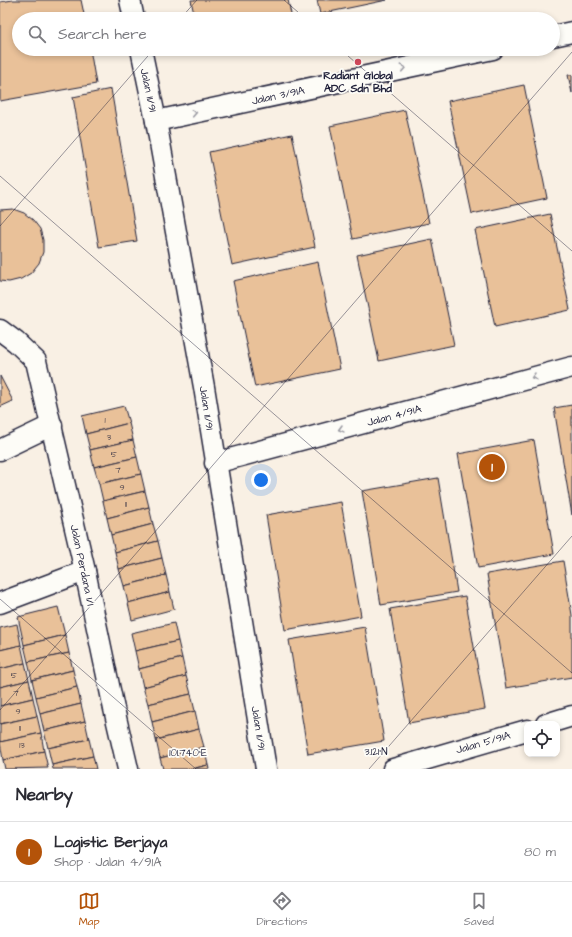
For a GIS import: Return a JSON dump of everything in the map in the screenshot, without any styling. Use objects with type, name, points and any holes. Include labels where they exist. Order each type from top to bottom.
[{"type":"street","points":[[130,0],[133,12]]},
{"type":"street","points":[[560,35],[572,32]]},
{"type":"street","name":"Jalan 11/91","points":[[142,56],[156,120],[204,387],[215,463],[266,769]]},
{"type":"street","name":"Jalan 3/91A","points":[[156,120],[460,56]]},
{"type":"street","name":"Jalan Perdana 1/1","points":[[0,330],[16,342],[36,361],[85,571],[128,769]]},
{"type":"street","name":"Jalan 4/91A","points":[[215,463],[572,367]]},
{"type":"street","points":[[0,450],[52,425]]},
{"type":"street","points":[[0,602],[85,571]]},
{"type":"street","points":[[556,721],[572,716]]},
{"type":"street","name":"Jalan 5/91A","points":[[393,769],[524,731]]},
{"type":"building","points":[[13,0],[81,0],[84,12],[12,12],[12,56],[91,56],[96,84],[0,101],[0,2]]},
{"type":"building","points":[[191,0],[288,0],[291,12],[194,12]]},
{"type":"building","points":[[317,0],[387,0],[330,12],[320,12]]},
{"type":"building","points":[[568,75],[572,75],[572,93]]},
{"type":"building","points":[[524,85],[547,198],[472,214],[448,101]]},
{"type":"building","points":[[111,89],[137,241],[99,247],[73,97]]},
{"type":"building","points":[[405,110],[429,223],[353,239],[330,126]]},
{"type":"building","points":[[292,134],[315,247],[232,265],[209,152]]},
{"type":"building","points":[[13,209],[24,213],[33,220],[40,229],[43,240],[43,252],[39,263],[31,273],[21,279],[9,282],[0,281],[0,210]]},
{"type":"building","points":[[550,214],[570,310],[495,327],[475,230]]},
{"type":"building","points":[[432,239],[454,345],[379,361],[357,255]]},
{"type":"building","points":[[318,262],[340,369],[255,387],[233,281]]},
{"type":"building","points":[[0,376],[13,401],[0,407]]},
{"type":"building","points":[[572,405],[572,515],[554,408]]},
{"type":"building","points":[[124,406],[129,423],[86,434],[82,416]]},
{"type":"building","points":[[129,423],[133,440],[90,450],[86,434]]},
{"type":"building","points":[[133,440],[137,457],[94,467],[90,450]]},
{"type":"building","points":[[534,440],[554,554],[478,568],[458,454]]},
{"type":"building","points":[[137,457],[141,474],[99,484],[94,467]]},
{"type":"building","points":[[141,474],[145,491],[103,501],[99,484]]},
{"type":"building","points":[[438,478],[457,592],[381,605],[362,491]]},
{"type":"building","points":[[145,491],[149,507],[107,518],[103,501]]},
{"type":"building","points":[[341,502],[361,616],[285,630],[266,515]]},
{"type":"building","points":[[149,507],[153,524],[111,535],[107,518]]},
{"type":"building","points":[[153,524],[158,541],[115,552],[111,535]]},
{"type":"building","points":[[158,541],[162,558],[119,569],[115,552]]},
{"type":"building","points":[[162,558],[166,575],[124,586],[119,569]]},
{"type":"building","points":[[563,561],[572,615],[572,677],[506,688],[487,574]]},
{"type":"building","points":[[166,575],[170,592],[128,603],[124,586]]},
{"type":"building","points":[[170,592],[174,609],[132,620],[128,603]]},
{"type":"building","points":[[465,596],[485,709],[409,723],[390,609]]},
{"type":"building","points":[[58,607],[65,635],[24,645],[18,617]]},
{"type":"building","points":[[174,623],[178,641],[135,651],[131,633]]},
{"type":"building","points":[[17,624],[21,645],[0,650],[0,628]]},
{"type":"building","points":[[365,627],[384,741],[308,754],[289,640]]},
{"type":"building","points":[[65,635],[69,653],[28,662],[24,645]]},
{"type":"building","points":[[178,641],[182,658],[139,669],[135,651]]},
{"type":"building","points":[[21,645],[25,663],[0,669],[0,650]]},
{"type":"building","points":[[69,653],[73,670],[32,680],[28,662]]},
{"type":"building","points":[[182,658],[186,676],[143,687],[139,669]]},
{"type":"building","points":[[25,663],[29,680],[0,687],[0,669]]},
{"type":"building","points":[[73,670],[77,687],[36,697],[32,680]]},
{"type":"building","points":[[186,676],[191,694],[148,704],[143,687]]},
{"type":"building","points":[[29,680],[33,698],[0,706],[0,687]]},
{"type":"building","points":[[77,687],[81,704],[40,714],[36,697]]},
{"type":"building","points":[[191,694],[195,711],[152,722],[148,704]]},
{"type":"building","points":[[33,698],[37,716],[0,724],[0,706]]},
{"type":"building","points":[[81,704],[85,721],[44,731],[40,714]]},
{"type":"building","points":[[195,711],[199,729],[156,740],[152,722]]},
{"type":"building","points":[[37,716],[41,733],[0,742],[0,724]]},
{"type":"building","points":[[85,721],[89,739],[48,748],[44,731]]},
{"type":"building","points":[[199,729],[204,747],[160,758],[156,740]]},
{"type":"building","points":[[41,733],[44,751],[3,760],[0,742]]},
{"type":"building","points":[[89,739],[93,756],[52,765],[48,748]]},
{"type":"building","points":[[204,747],[208,765],[191,769],[163,769],[160,758]]},
{"type":"building","points":[[44,751],[48,768],[5,769],[3,760]]},
{"type":"building","points":[[93,756],[96,769],[53,769],[52,765]]},
{"type":"building","points":[[208,765],[209,769],[191,769]]},
{"type":"place","name":"Radiant Global ADC Sdn Bhd","points":[[358,62]]},
{"type":"place","name":"Logistic Berjaya","points":[[492,467]]}]
